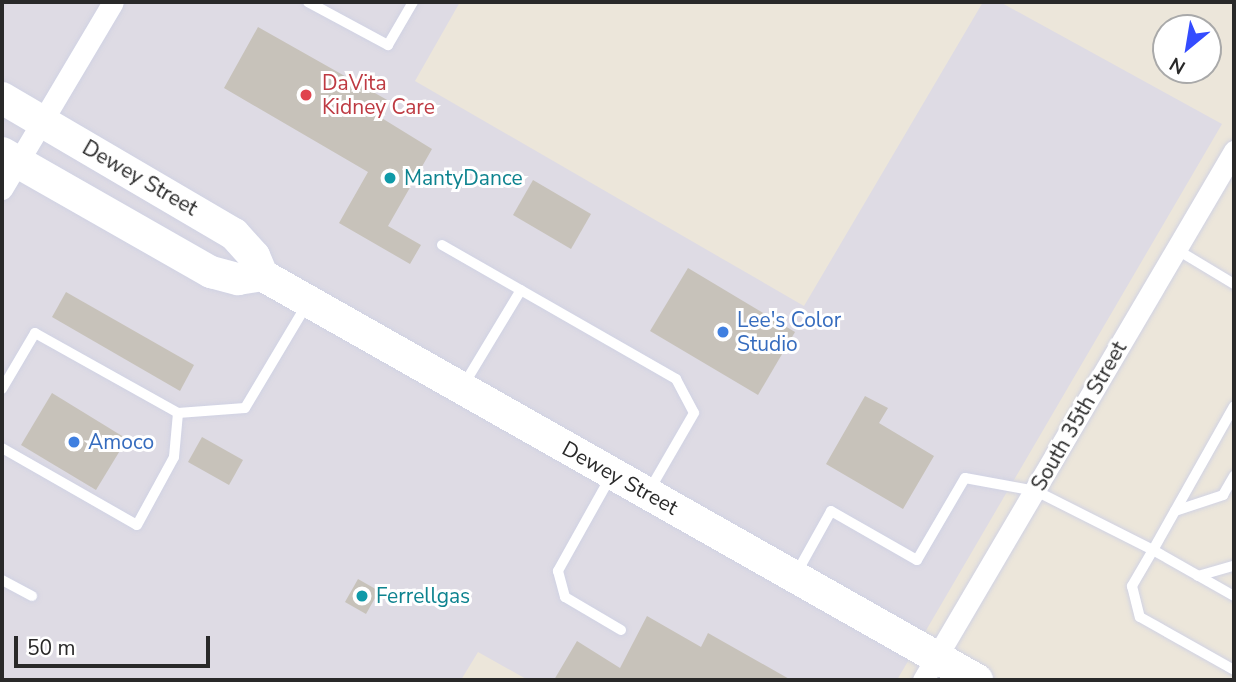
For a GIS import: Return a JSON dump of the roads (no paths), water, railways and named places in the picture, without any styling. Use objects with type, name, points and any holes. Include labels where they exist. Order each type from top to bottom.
[{"type":"street","points":[[2,189],[10,158],[42,121],[113,2]]},
{"type":"street","name":"Dewey Street","points":[[2,98],[234,234],[254,256],[262,275],[795,577],[930,669],[977,680]]},
{"type":"street","name":"South 35th Street","points":[[930,669],[1234,150]]},
{"type":"street","points":[[10,158],[211,272],[238,279],[262,275]]},
{"type":"lane","points":[[308,2],[388,45],[413,2]]},
{"type":"lane","points":[[442,245],[676,379],[694,413],[647,493]]},
{"type":"lane","points":[[1176,249],[1234,284]]},
{"type":"lane","points":[[461,388],[521,290]]},
{"type":"lane","points":[[2,389],[35,333],[178,413],[245,408],[309,302]]},
{"type":"lane","points":[[1234,406],[1132,586],[1140,617],[1234,670]]},
{"type":"lane","points":[[2,448],[138,525],[174,457],[178,413]]},
{"type":"lane","points":[[612,474],[558,571],[565,597],[621,630]]},
{"type":"lane","points":[[1175,511],[1223,495],[1234,476]]},
{"type":"lane","points":[[795,577],[831,511],[917,560],[965,478],[1036,491],[1153,550],[1234,596]]},
{"type":"lane","points":[[1198,576],[1234,566]]},
{"type":"lane","points":[[2,580],[32,596]]},
{"type":"place","name":"DaVita Kidney Care","points":[[306,95]]},
{"type":"place","name":"MantyDance","points":[[390,178]]},
{"type":"place","name":"Lee's Color Studio","points":[[723,332]]},
{"type":"place","name":"Amoco","points":[[74,442]]},
{"type":"place","name":"Ferrellgas","points":[[362,596]]}]
